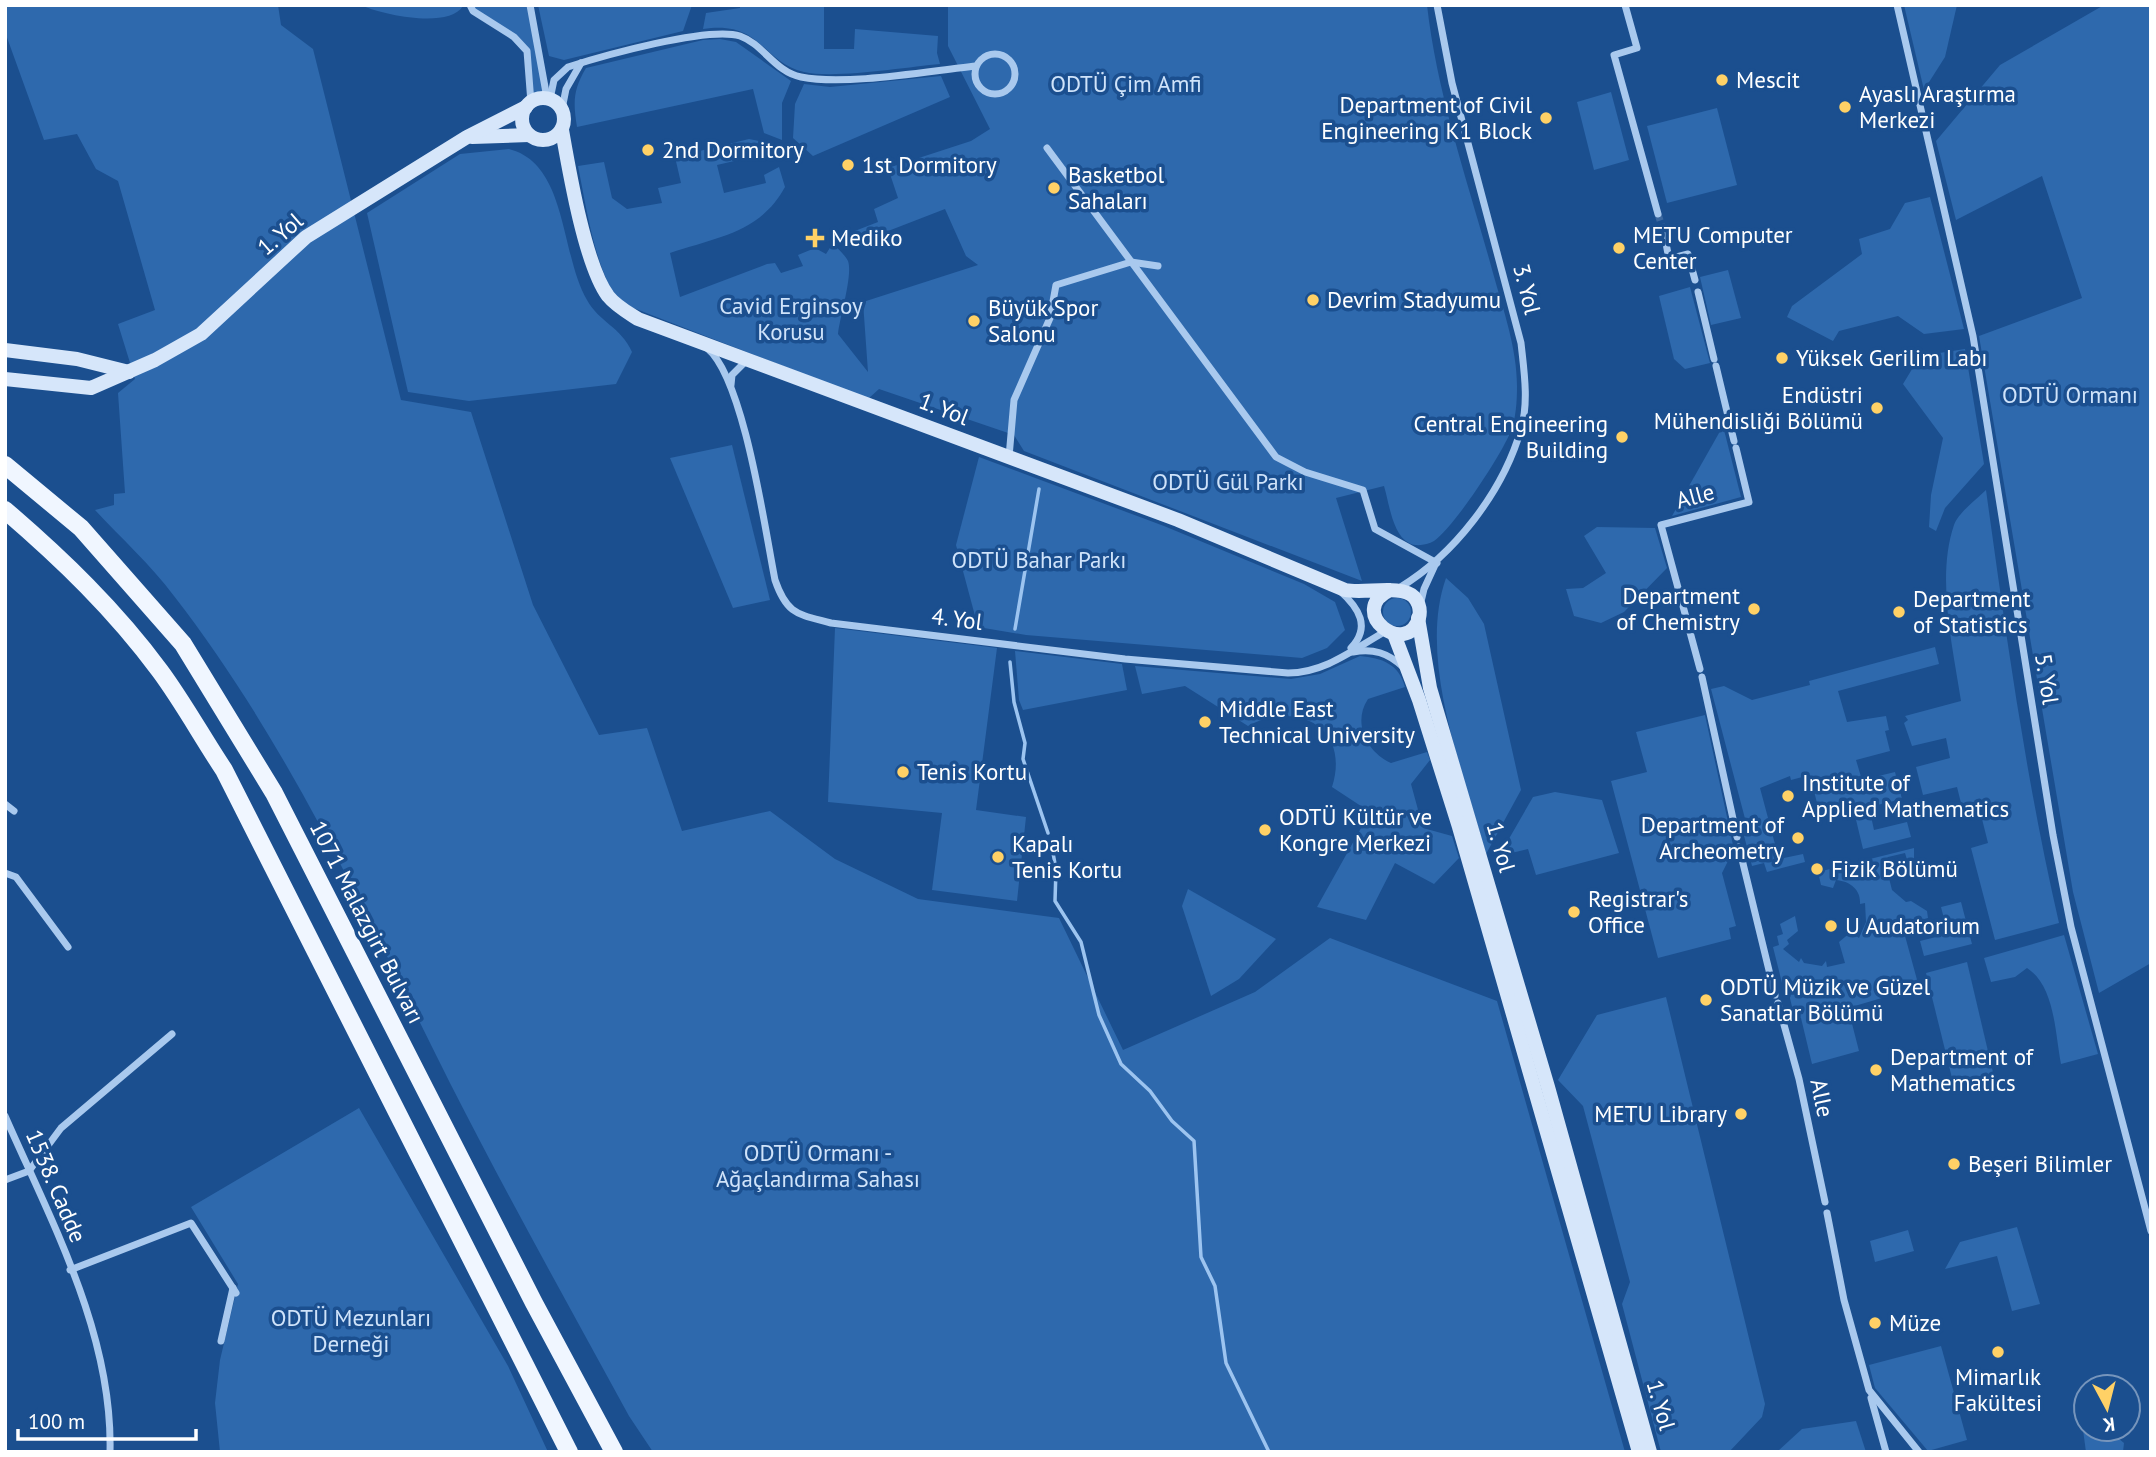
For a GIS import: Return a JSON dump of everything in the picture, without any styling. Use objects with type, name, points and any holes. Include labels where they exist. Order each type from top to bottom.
[{"type":"main road","name":"1071 Malazgirt Bulvarı","points":[[5,466],[81,528],[183,644],[274,793],[534,1303],[614,1452]]},
{"type":"main road","points":[[5,510],[64,560],[108,608],[161,672],[223,770],[569,1452]]},
{"type":"street","points":[[470,5],[473,11],[514,37],[527,51],[528,105],[523,125],[529,135]]},
{"type":"street","points":[[530,5],[549,99],[562,109]]},
{"type":"street","name":"3. Yol","points":[[1419,615],[1424,589],[1436,563],[1467,527],[1511,456],[1522,427],[1526,383],[1521,344],[1452,83],[1437,5]]},
{"type":"street","points":[[1625,5],[1637,48],[1614,55],[1658,214]]},
{"type":"street","name":"5. Yol","points":[[1897,5],[1975,347],[2049,813],[2071,927],[2151,1231]]},
{"type":"street","points":[[549,99],[554,80],[568,67],[722,33],[741,37],[780,68],[799,77],[832,79],[976,66],[986,57],[999,55],[1014,69],[1013,82],[999,94],[987,93],[975,79],[976,66]]},
{"type":"street","points":[[544,140],[562,130],[566,89],[581,63]]},
{"type":"street","points":[[528,105],[549,99]]},
{"type":"street","name":"1. Yol","points":[[5,379],[91,388],[129,372],[201,334],[306,237],[467,137],[528,105]]},
{"type":"street","name":"1. Yol","points":[[562,130],[589,249],[608,296],[638,319],[693,337],[1178,520],[1332,584],[1355,592],[1394,590]]},
{"type":"street","points":[[467,137],[529,135],[544,140],[570,174]]},
{"type":"street","points":[[1047,148],[1276,457],[1306,472],[1363,490],[1375,528],[1436,563]]},
{"type":"street","points":[[1664,233],[1670,259],[1688,254],[1695,280]]},
{"type":"street","points":[[1009,457],[1014,400],[1050,318],[1056,285],[1131,262],[1158,266]]},
{"type":"street","name":"Alle","points":[[1698,292],[1749,502],[1661,524],[1702,673],[1737,837]]},
{"type":"street","name":"4. Yol","points":[[693,337],[713,353],[725,369],[757,488],[775,580],[782,599],[793,612],[831,622],[872,628],[1125,659],[1276,672],[1312,671],[1331,664],[1345,653],[1360,636],[1363,623],[1353,603],[1332,584]]},
{"type":"street","points":[[5,350],[78,359],[129,372]]},
{"type":"street","points":[[731,389],[732,375],[749,359]]},
{"type":"street","name":"3. Yol","points":[[1394,590],[1436,563]]},
{"type":"street","points":[[1394,590],[1412,594],[1419,615],[1406,632],[1390,633],[1374,613],[1378,599],[1394,590]]},
{"type":"street","name":"1. Yol","points":[[1419,615],[1430,688],[1483,887],[1650,1452]]},
{"type":"street","name":"1. Yol","points":[[1390,633],[1411,678],[1483,887]]},
{"type":"street","name":"4. Yol","points":[[1345,653],[1390,633]]},
{"type":"street","name":"4. Yol","points":[[1345,653],[1367,650],[1386,654],[1411,678]]},
{"type":"street","points":[[5,804],[14,811]]},
{"type":"street","name":"Alle","points":[[1739,847],[1776,999],[1799,1079],[1825,1202]]},
{"type":"street","points":[[5,873],[16,877],[68,947]]},
{"type":"street","points":[[5,1180],[29,1171],[61,1128],[172,1034]]},
{"type":"street","name":"1. Yol","points":[[1542,1088],[1639,1452]]},
{"type":"street","name":"1538. Cadde","points":[[5,1116],[91,1323],[111,1417],[110,1452]]},
{"type":"street","points":[[1827,1213],[1844,1300],[1886,1452]]},
{"type":"street","points":[[70,1270],[191,1223],[235,1290],[221,1341]]},
{"type":"street","points":[[1869,1393],[1919,1452]]},
{"type":"green space","name":"ODTÜ Ormanı - Ağaçlandırma Sahası","points":[[5,5],[278,5],[281,25],[313,49],[401,400],[471,412],[533,605],[599,735],[647,728],[682,831],[770,811],[835,859],[918,899],[1059,918],[1123,1050],[1255,992],[1330,938],[1497,1001],[1625,1452],[653,1452],[629,1416],[494,1168],[324,833],[254,711],[174,596],[95,510],[114,505],[114,494],[125,493],[118,393],[135,379],[118,324],[155,310],[118,181],[96,169],[77,134],[44,140],[5,32]]},
{"type":"green space","points":[[470,5],[530,5],[547,98],[531,103],[527,51]]},
{"type":"green space","points":[[538,5],[692,5],[683,31],[564,60],[549,56]]},
{"type":"green space","points":[[740,5],[824,5],[824,49],[854,49],[855,29],[938,36],[937,53],[940,64],[852,73],[804,72],[778,60],[750,36],[723,28],[703,29],[706,13],[740,8]]},
{"type":"green space","points":[[948,5],[1427,5],[1446,106],[1509,329],[1517,386],[1514,422],[1505,444],[1476,491],[1443,533],[1434,541],[1422,545],[1403,539],[1395,525],[1384,486],[1336,498],[1362,581],[1024,451],[1014,435],[879,389],[868,399],[618,302],[597,254],[578,166],[604,162],[612,198],[627,209],[662,203],[658,188],[681,183],[675,157],[749,139],[769,143],[760,155],[717,165],[724,193],[766,183],[764,175],[779,167],[785,187],[775,202],[750,224],[670,253],[680,297],[767,264],[775,263],[781,273],[803,266],[798,255],[815,248],[826,254],[833,243],[847,259],[849,267],[838,334],[868,372],[863,302],[978,265],[966,256],[945,209],[852,245],[847,234],[878,222],[874,209],[898,198],[888,168],[971,141],[990,129],[948,46]]},
{"type":"green space","points":[[1904,5],[1957,5],[1945,57],[1924,90]]},
{"type":"green space","name":"ODTÜ Ormanı","points":[[2104,5],[2151,5],[2151,963],[2099,993],[2073,892],[1979,336],[2082,298],[2042,176],[1956,220],[1936,141],[2000,65]]},
{"type":"green space","points":[[363,6],[463,6],[456,13],[444,17],[416,18]]},
{"type":"green space","points":[[703,40],[736,42],[791,81],[782,103],[782,140],[764,133],[753,89],[577,127],[575,96],[586,68]]},
{"type":"green space","points":[[941,76],[950,97],[813,156],[793,138],[795,104],[804,84],[830,87]]},
{"type":"green space","points":[[1611,92],[1629,160],[1594,170],[1577,102]]},
{"type":"green space","points":[[1717,108],[1737,185],[1667,203],[1647,126]]},
{"type":"green space","points":[[509,149],[528,158],[542,172],[560,213],[578,281],[587,300],[622,336],[632,352],[616,384],[469,401],[408,392],[367,213],[460,154]]},
{"type":"green space","points":[[1930,197],[1964,329],[1924,334],[1898,316],[1839,331],[1833,341],[1787,317],[1792,306],[1862,254],[1859,239],[1890,229],[1905,203]]},
{"type":"green space","points":[[1728,270],[1741,318],[1711,325],[1700,277]]},
{"type":"green space","points":[[1690,287],[1710,363],[1685,369],[1674,359],[1659,296]]},
{"type":"green space","points":[[1965,349],[1984,464],[1945,508],[1936,531],[1929,527],[1931,495],[1943,438],[1903,384],[1920,356]]},
{"type":"green space","points":[[1723,426],[1741,497],[1672,516]]},
{"type":"green space","points":[[732,445],[770,600],[733,608],[670,458]]},
{"type":"green space","name":"ODTÜ Bahar Parkı","points":[[979,457],[1164,526],[1304,584],[1335,602],[1345,630],[1327,648],[1302,658],[1026,635],[978,627],[956,545]]},
{"type":"green space","points":[[1986,490],[2027,761],[2059,923],[1995,940],[1971,848],[1988,843],[1979,807],[1963,811],[1957,787],[1923,795],[1916,767],[1950,758],[1946,738],[1912,746],[1904,723],[1908,720],[1905,716],[1961,701],[1948,613],[1946,567],[1956,520]]},
{"type":"green space","points":[[1597,527],[1655,528],[1667,568],[1624,612],[1601,623],[1574,616],[1566,589],[1583,588],[1606,573],[1584,536]]},
{"type":"green space","points":[[1446,578],[1468,598],[1484,624],[1521,790],[1486,854],[1456,753],[1440,680],[1438,610]]},
{"type":"green space","points":[[1397,598],[1407,602],[1411,612],[1407,622],[1397,626],[1387,622],[1383,612],[1387,602]]},
{"type":"green space","points":[[835,628],[997,648],[976,810],[1026,817],[1017,901],[932,890],[942,813],[828,802]]},
{"type":"green space","points":[[1935,647],[1939,664],[1838,691],[1847,722],[1886,716],[1889,730],[1885,731],[1890,751],[1856,760],[1862,780],[1895,772],[1902,799],[1869,807],[1874,830],[1907,822],[1911,837],[1863,849],[1852,803],[1819,811],[1810,775],[1791,780],[1790,776],[1760,788],[1779,859],[1803,854],[1805,862],[1767,872],[1764,863],[1752,866],[1743,832],[1748,830],[1711,689],[1724,686],[1752,700],[1810,685],[1809,681]]},
{"type":"green space","points":[[1015,651],[1122,664],[1127,690],[1023,710],[1019,700]]},
{"type":"green space","points":[[1360,656],[1375,658],[1394,668],[1405,687],[1368,699],[1361,718],[1364,736],[1375,752],[1391,763],[1427,752],[1430,760],[1411,784],[1423,828],[1452,836],[1459,858],[1434,884],[1395,863],[1366,920],[1317,907],[1370,812],[1332,787],[1336,766],[1334,748],[1326,734],[1315,724],[1301,718],[1284,716],[1248,726],[1185,686],[1142,694],[1135,666],[1291,679],[1320,674]]},
{"type":"green space","points":[[1705,715],[1736,859],[1728,861],[1722,873],[1736,926],[1729,928],[1731,939],[1658,958],[1611,781],[1647,772],[1636,732]]},
{"type":"green space","points":[[1555,792],[1602,800],[1619,853],[1536,875],[1528,849],[1499,856],[1533,797]]},
{"type":"green space","points":[[1914,848],[1914,862],[1908,863],[1905,853],[1888,857],[1885,861],[1888,872],[1892,874],[1889,878],[1892,890],[1906,902],[1911,901],[1927,911],[1928,918],[1902,925],[1919,987],[1848,1008],[1859,1051],[1812,1064],[1801,1018],[1795,1019],[1788,990],[1784,991],[1773,947],[1779,945],[1777,936],[1783,934],[1780,924],[1795,916],[1798,931],[1787,940],[1789,944],[1783,949],[1799,962],[1801,958],[1804,963],[1822,966],[1826,961],[1827,967],[1845,963],[1839,942],[1851,932],[1859,938],[1866,922],[1865,903],[1860,904],[1856,890],[1845,882],[1836,880],[1833,888],[1821,885],[1818,872]]},
{"type":"green space","points":[[1188,889],[1276,939],[1239,979],[1211,996],[1182,906]]},
{"type":"green space","points":[[1961,902],[1972,944],[1924,956],[1920,941],[1948,934],[1941,907]]},
{"type":"green space","points":[[2064,935],[2098,1054],[2061,1064],[2052,1011],[2043,986],[2036,976],[2027,968],[2015,977],[1991,982],[1984,958]]},
{"type":"green space","points":[[1967,962],[1995,1081],[1969,1087],[1952,1078],[1926,973]]},
{"type":"green space","points":[[1666,997],[1765,1404],[1762,1417],[1729,1452],[1661,1452],[1622,1304],[1630,1282],[1583,1106],[1558,1080],[1597,1015]]},
{"type":"green space","name":"ODTÜ Mezunları Derneği","points":[[359,1108],[508,1366],[548,1452],[220,1452],[215,1403],[220,1360],[238,1284],[191,1207]]},
{"type":"green space","points":[[2017,1227],[2040,1304],[2012,1311],[1997,1256],[1945,1269],[1960,1242]]},
{"type":"green space","points":[[1908,1230],[1914,1251],[1875,1262],[1870,1241]]},
{"type":"green space","points":[[1941,1346],[1967,1440],[1928,1451],[1875,1388],[1869,1365]]},
{"type":"green space","points":[[1856,1421],[1866,1452],[1777,1452],[1802,1429]]},
{"type":"green space","points":[[2085,1443],[2124,1443],[2123,1452],[2086,1452]]},
{"type":"waterway","points":[[1015,629],[1039,489]]},
{"type":"waterway","points":[[1010,662],[1014,702],[1025,743],[1023,759],[1048,833]]},
{"type":"waterway","points":[[1053,853],[1056,869],[1055,901],[1081,942],[1099,1015],[1121,1064],[1150,1091],[1172,1121],[1194,1141],[1201,1257],[1215,1286],[1226,1363],[1269,1452]]},
{"type":"tunnel","points":[[1658,214],[1664,233]]},
{"type":"place","name":"Mescit","points":[[1722,80]]},
{"type":"place","name":"Ayaslı Araştırma Merkezi","points":[[1845,107]]},
{"type":"place","name":"Department of Civil Engineering K1 Block","points":[[1546,118]]},
{"type":"place","name":"2nd Dormitory","points":[[648,150]]},
{"type":"place","name":"1st Dormitory","points":[[848,165]]},
{"type":"place","name":"Basketbol Sahaları","points":[[1054,188]]},
{"type":"place","name":"Mediko","points":[[815,238]]},
{"type":"place","name":"METU Computer Center","points":[[1619,248]]},
{"type":"place","name":"Devrim Stadyumu","points":[[1313,300]]},
{"type":"place","name":"Büyük Spor Salonu","points":[[974,321]]},
{"type":"place","name":"Yüksek Gerilim Labı","points":[[1782,358]]},
{"type":"place","name":"Endüstri Mühendisliği Bölümü","points":[[1877,408]]},
{"type":"place","name":"Central Engineering Building","points":[[1622,437]]},
{"type":"place","name":"Department of Chemistry","points":[[1754,609]]},
{"type":"place","name":"Department of Statistics","points":[[1899,612]]},
{"type":"place","name":"Middle East Technical University","points":[[1205,722]]},
{"type":"place","name":"Tenis Kortu","points":[[903,772]]},
{"type":"place","name":"Institute of Applied Mathematics","points":[[1788,796]]},
{"type":"place","name":"ODTÜ Kültür ve Kongre Merkezi","points":[[1265,830]]},
{"type":"place","name":"Department of Archeometry","points":[[1798,838]]},
{"type":"place","name":"Kapalı Tenis Kortu","points":[[998,857]]},
{"type":"place","name":"Fizik Bölümü","points":[[1817,869]]},
{"type":"place","name":"Registrar's Office","points":[[1574,912]]},
{"type":"place","name":"U Audatorium","points":[[1831,926]]},
{"type":"place","name":"ODTÜ Müzik ve Güzel Sanatlar Bölümü","points":[[1706,1000]]},
{"type":"place","name":"Department of Mathematics","points":[[1876,1070]]},
{"type":"place","name":"METU Library","points":[[1741,1114]]},
{"type":"place","name":"Beşeri Bilimler","points":[[1954,1164]]},
{"type":"place","name":"Müze","points":[[1875,1323]]},
{"type":"place","name":"Mimarlık Fakültesi","points":[[1998,1352]]},
{"type":"park label","name":"ODTÜ Çim Amfi","points":[[1126,84]]},
{"type":"park label","name":"Cavid Erginsoy Korusu","points":[[791,319]]},
{"type":"park label","name":"ODTÜ Gül Parkı","points":[[1228,482]]}]
